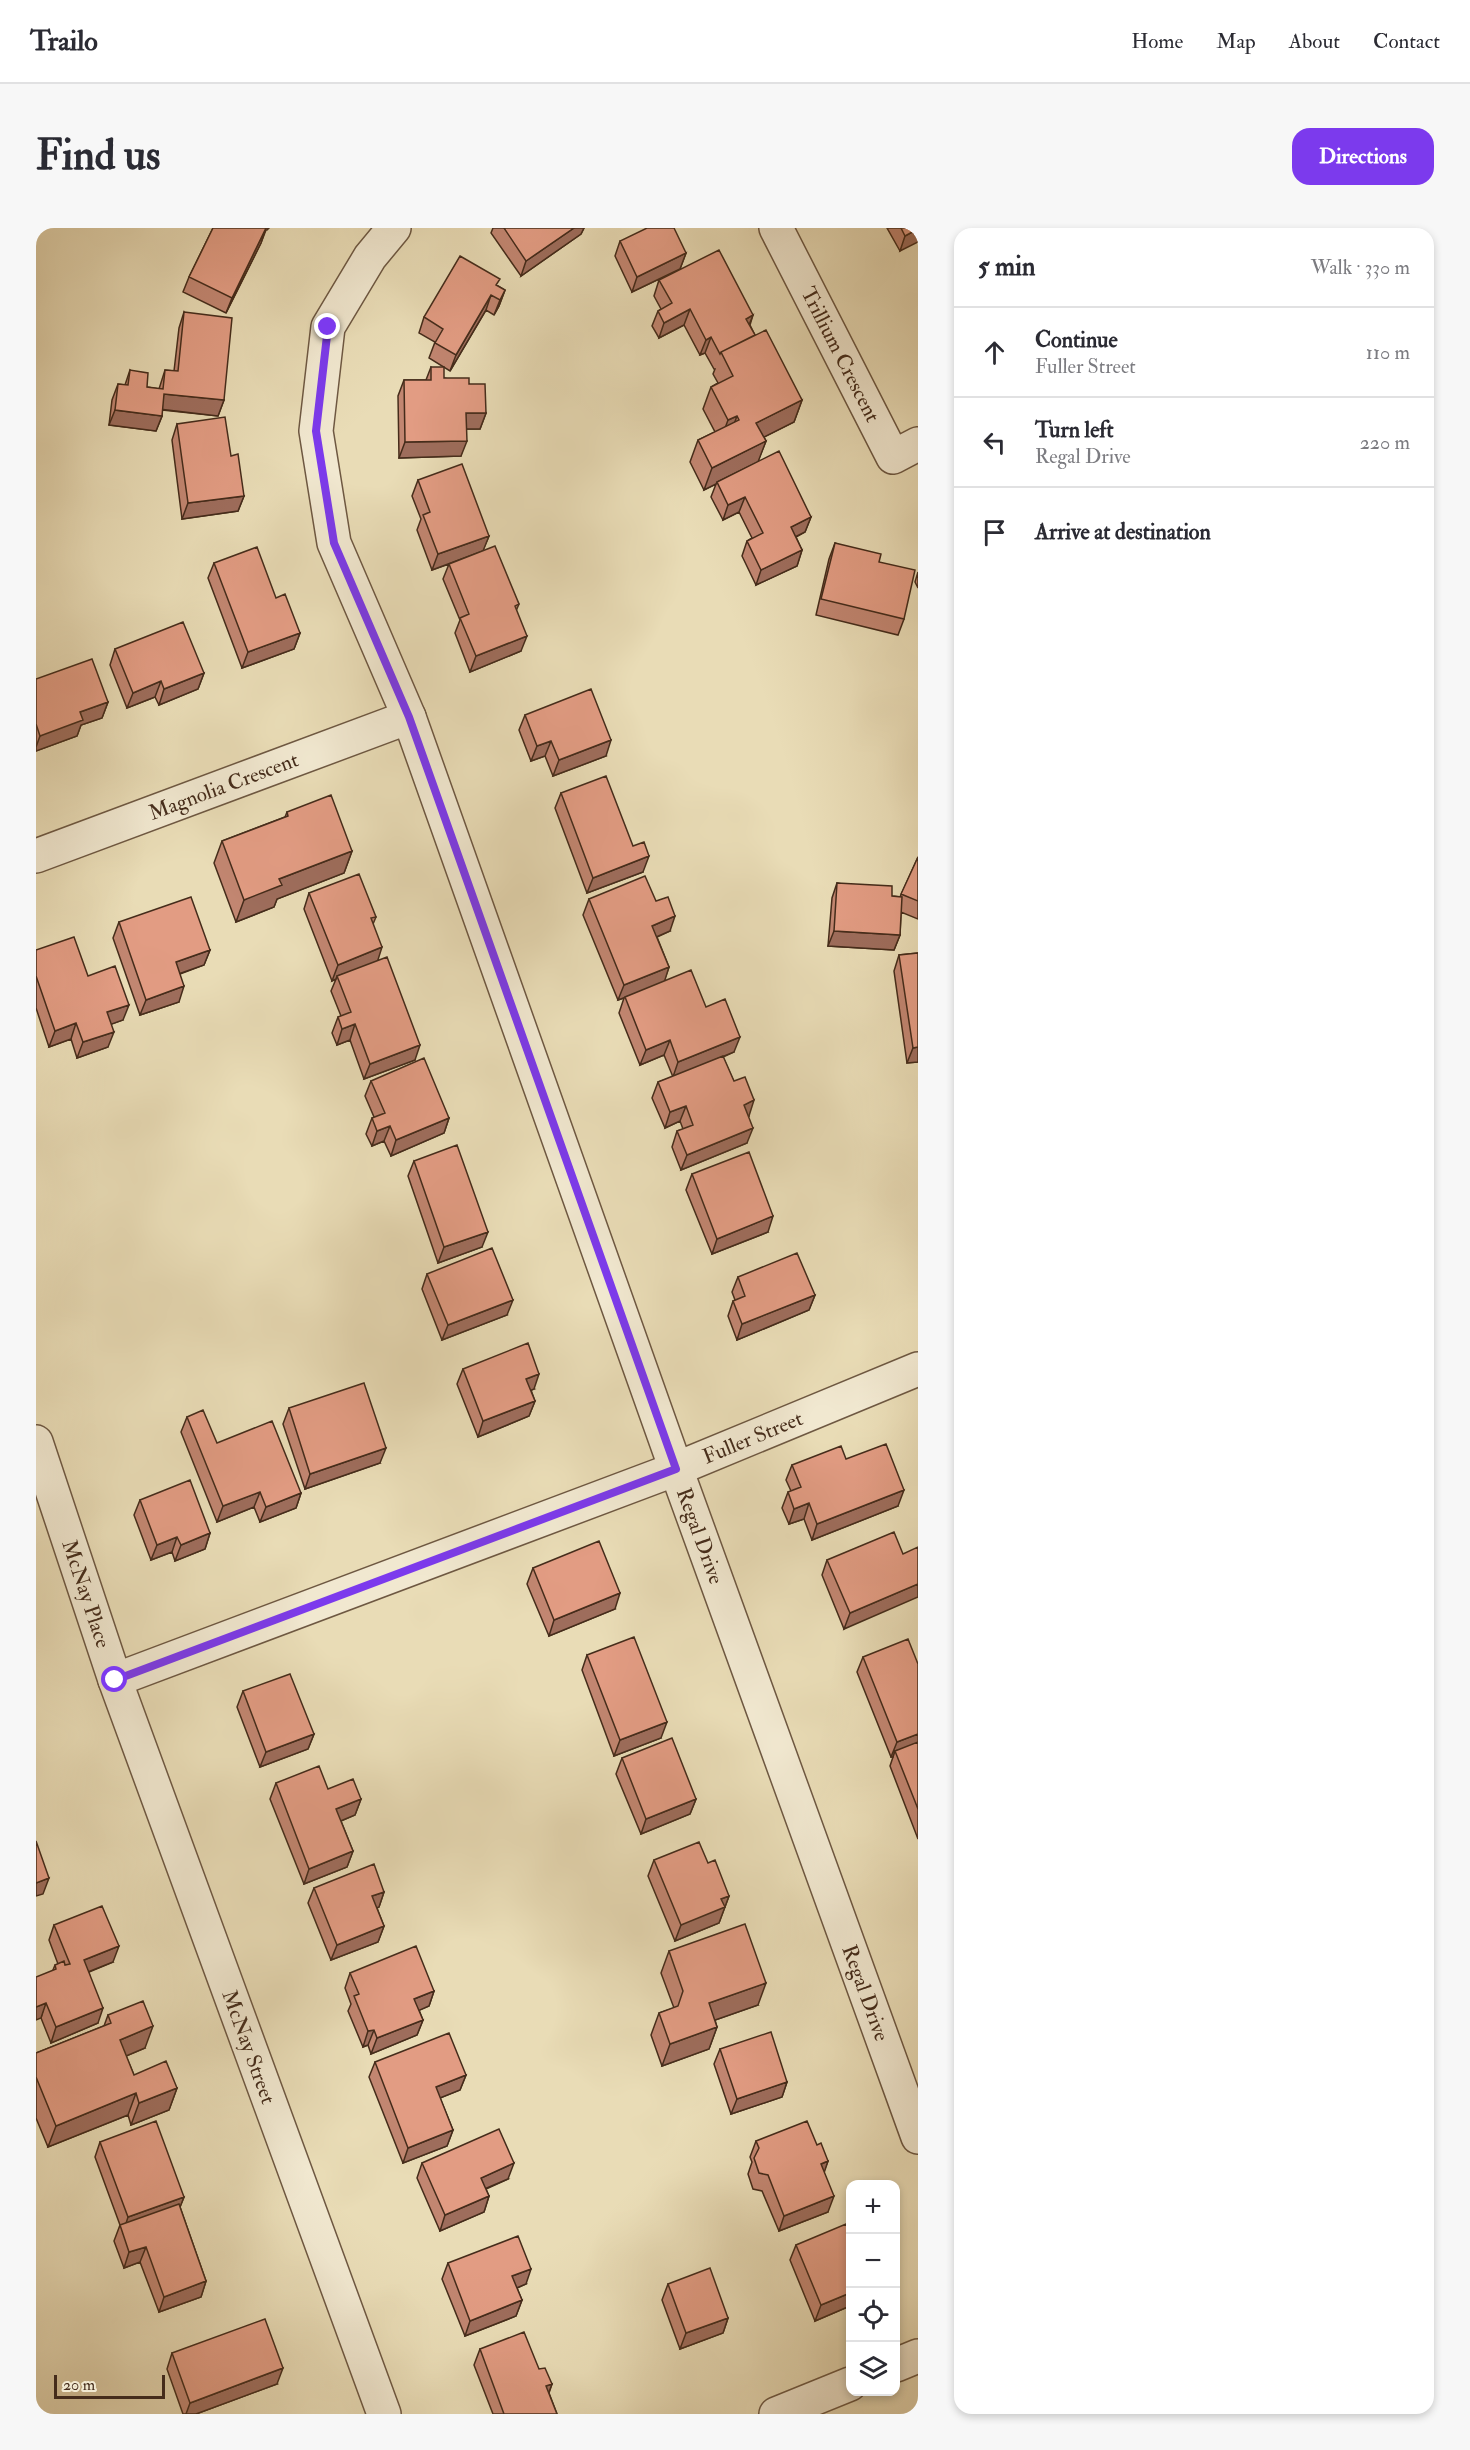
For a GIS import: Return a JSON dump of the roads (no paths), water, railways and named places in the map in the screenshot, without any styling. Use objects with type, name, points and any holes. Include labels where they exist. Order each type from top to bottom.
[{"type":"street","name":"Regal Drive","points":[[394,228],[370,257],[328,327],[316,431],[334,543],[409,717],[676,1469],[918,2138]]},
{"type":"street","name":"Trillium Crescent","points":[[776,228],[893,457],[918,444]]},
{"type":"street","name":"Magnolia Crescent","points":[[36,856],[409,717]]},
{"type":"street","name":"Fuller Street","points":[[115,1680],[676,1469],[918,1369]]},
{"type":"street","name":"McNay Place","points":[[36,1442],[115,1680]]},
{"type":"street","name":"McNay Street","points":[[115,1680],[384,2414]]},
{"type":"street","points":[[900,2363],[918,2356]]},
{"type":"street","points":[[776,2414],[846,2386]]}]
